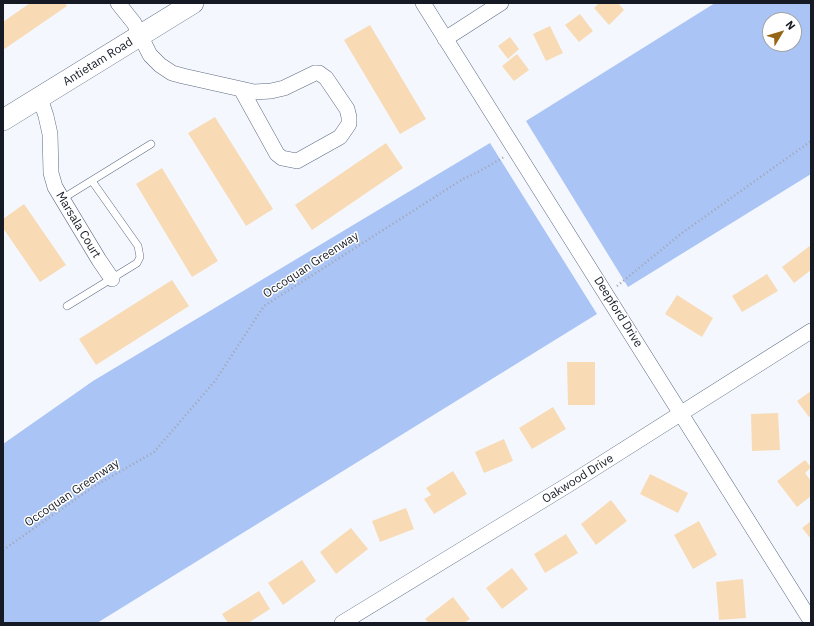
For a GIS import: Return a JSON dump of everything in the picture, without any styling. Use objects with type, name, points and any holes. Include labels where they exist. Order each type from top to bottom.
[{"type":"street","points":[[118,3],[141,36],[150,55],[160,65],[172,72],[254,92],[271,91],[284,88],[315,73],[319,73],[326,78],[347,109],[350,117],[349,124],[340,137],[297,161],[282,158],[277,154],[241,89]]},
{"type":"street","name":"Antietam Road","points":[[3,120],[193,3]]},
{"type":"street","name":"Deepford Drive","points":[[423,3],[681,413],[809,621]]},
{"type":"street","points":[[445,39],[501,3]]},
{"type":"street","name":"Marsala Court","points":[[40,98],[50,134],[52,173],[55,187],[61,200],[112,279]]},
{"type":"street","name":"Oakwood Drive","points":[[342,623],[571,483],[811,330]]},
{"type":"lane","points":[[61,200],[151,144]]},
{"type":"lane","points":[[67,306],[137,264],[140,258],[140,250],[92,181]]},
{"type":"path","points":[[606,293],[682,233],[811,141]]},
{"type":"path","name":"Occoquan Greenway","points":[[3,550],[93,487],[154,452],[215,382],[264,306],[463,179],[515,150]]},
{"type":"shaded area","points":[[715,3],[811,3],[811,174],[628,287],[526,121]]},
{"type":"shaded area","points":[[490,143],[597,314],[97,623],[3,623],[3,444],[93,381]]},
{"type":"building","points":[[30,3],[65,3],[67,6],[3,50],[3,22]]},
{"type":"building","points":[[599,3],[618,3],[624,10],[609,25],[594,8]]},
{"type":"building","points":[[580,14],[593,31],[579,42],[565,25]]},
{"type":"building","points":[[370,25],[426,119],[400,134],[344,40]]},
{"type":"building","points":[[550,26],[563,53],[546,61],[533,34]]},
{"type":"building","points":[[510,37],[519,49],[508,59],[498,46]]},
{"type":"building","points":[[517,54],[529,70],[514,81],[502,66]]},
{"type":"building","points":[[215,117],[273,209],[246,226],[188,133]]},
{"type":"building","points":[[386,143],[403,168],[312,230],[295,205]]},
{"type":"building","points":[[162,168],[218,261],[192,277],[136,184]]},
{"type":"building","points":[[24,204],[66,265],[40,282],[3,228],[3,219]]},
{"type":"building","points":[[811,245],[811,270],[794,283],[782,267]]},
{"type":"building","points":[[767,274],[778,291],[742,312],[732,296]]},
{"type":"building","points":[[172,280],[189,306],[96,365],[79,339]]},
{"type":"building","points":[[677,295],[713,318],[702,337],[665,314]]},
{"type":"building","points":[[567,362],[595,362],[595,405],[568,405]]},
{"type":"building","points":[[811,391],[811,416],[809,417],[797,401]]},
{"type":"building","points":[[553,407],[566,429],[532,449],[519,428]]},
{"type":"building","points":[[778,413],[780,450],[752,451],[751,414]]},
{"type":"building","points":[[504,439],[513,461],[484,473],[475,452]]},
{"type":"building","points":[[805,460],[811,467],[805,473],[811,481],[811,496],[797,507],[777,481]]},
{"type":"building","points":[[453,471],[467,494],[434,514],[424,499],[431,495],[426,488]]},
{"type":"building","points":[[650,474],[688,493],[678,513],[640,494]]},
{"type":"building","points":[[611,500],[627,521],[596,545],[581,524]]},
{"type":"building","points":[[406,508],[414,529],[380,542],[372,521]]},
{"type":"building","points":[[699,521],[717,555],[693,569],[674,535]]},
{"type":"building","points":[[811,521],[811,539],[802,528]]},
{"type":"building","points":[[351,528],[368,549],[336,574],[320,552]]},
{"type":"building","points":[[566,534],[578,553],[545,573],[534,554]]},
{"type":"building","points":[[302,560],[316,581],[283,605],[268,583]]},
{"type":"building","points":[[512,568],[528,589],[502,609],[486,588]]},
{"type":"building","points":[[743,579],[746,618],[719,620],[716,582]]},
{"type":"building","points":[[259,591],[270,609],[248,623],[228,623],[222,614]]},
{"type":"building","points":[[453,597],[470,619],[464,623],[429,623],[425,619]]}]
